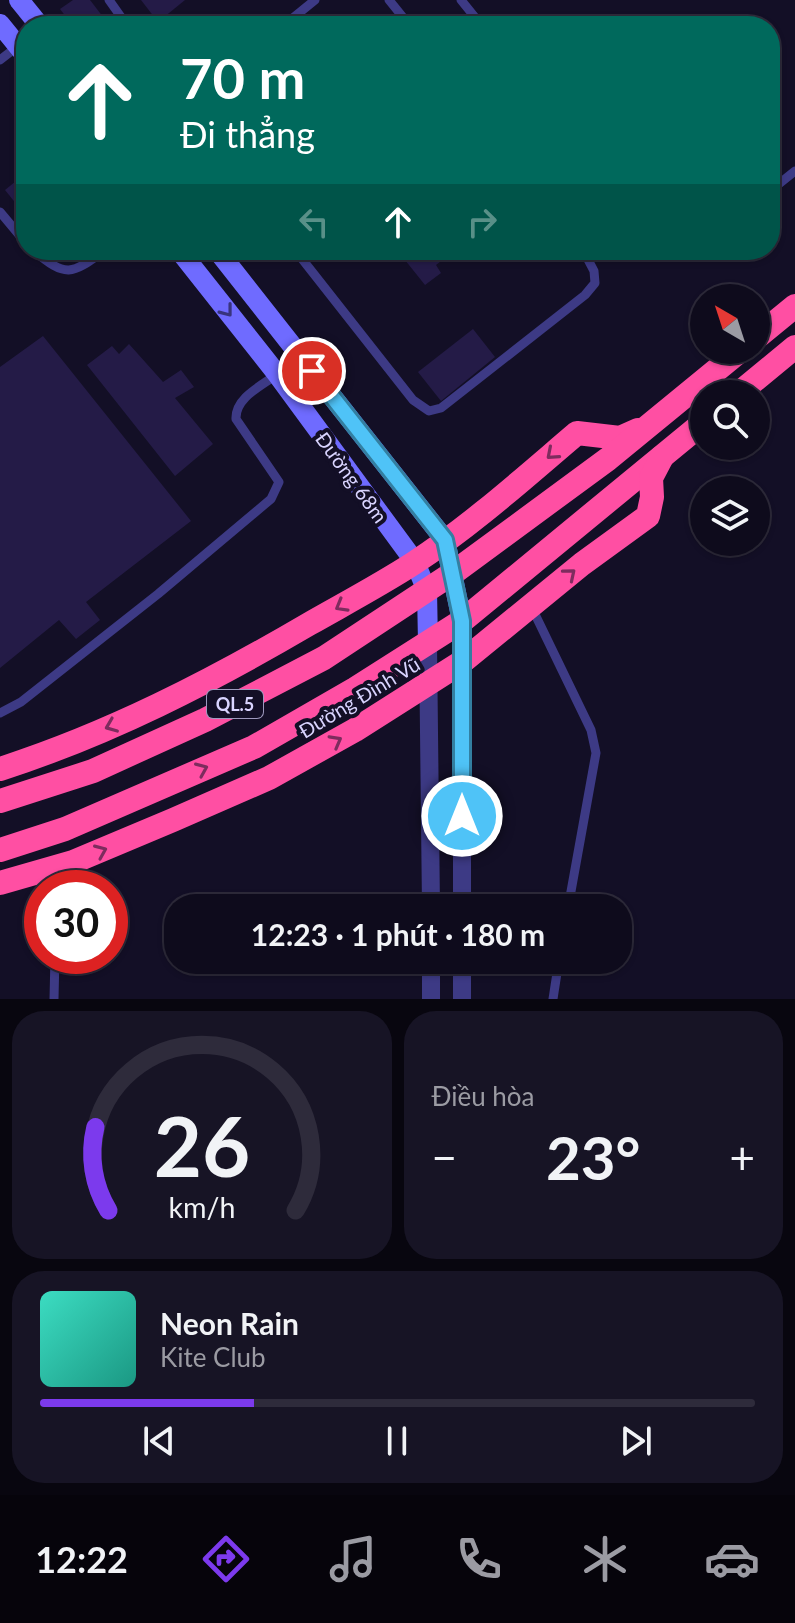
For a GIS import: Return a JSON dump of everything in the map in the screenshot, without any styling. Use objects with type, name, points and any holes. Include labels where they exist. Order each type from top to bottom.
[{"type":"highway","points":[[770,327],[795,306]]},
{"type":"highway","points":[[755,380],[795,347]]},
{"type":"highway","name":"QL.5","points":[[0,801],[93,771],[205,720],[324,658],[453,573],[608,459],[724,364]]},
{"type":"highway","points":[[0,769],[143,713],[218,677],[415,562],[503,496],[577,433],[620,438],[647,426]]},
{"type":"highway","name":"Đường Đình Vũ","points":[[0,850],[65,829],[254,747],[355,689],[462,621],[690,434]]},
{"type":"highway","name":"Đường Đình Vũ","points":[[73,870],[269,778],[355,730],[462,662],[582,564],[648,516],[652,497],[651,478],[664,455]]},
{"type":"highway","name":"Đường Đình Vũ","points":[[0,883],[24,881]]},
{"type":"street","points":[[19,0],[32,16]]},
{"type":"street","points":[[0,24],[16,44]]},
{"type":"street","name":"Đường 68m","points":[[187,260],[277,374],[415,562],[427,591],[428,643]]},
{"type":"street","points":[[225,260],[445,540],[462,621],[462,894]]},
{"type":"street","points":[[428,643],[431,894]]},
{"type":"street","points":[[431,974],[431,999]]},
{"type":"street","points":[[462,974],[462,999]]},
{"type":"lane","points":[[295,16],[315,0]]},
{"type":"lane","points":[[389,0],[402,16]]},
{"type":"lane","points":[[461,0],[474,16]]},
{"type":"lane","points":[[0,212],[16,231]]},
{"type":"lane","points":[[45,260],[70,270],[78,269],[91,260]]},
{"type":"lane","points":[[303,260],[413,400],[429,411],[441,408],[585,295],[595,283],[594,271],[588,260]]},
{"type":"lane","points":[[0,713],[21,702],[158,594],[271,499],[279,482],[235,413],[244,399],[277,374]]},
{"type":"lane","points":[[531,606],[591,730],[596,753],[571,894]]},
{"type":"lane","points":[[54,999],[55,974]]},
{"type":"lane","points":[[553,999],[557,974]]},
{"type":"building","points":[[73,0],[90,0],[102,16],[65,16],[60,9]]},
{"type":"building","points":[[141,0],[185,0],[165,16],[153,16]]},
{"type":"building","points":[[16,181],[16,204],[5,190]]},
{"type":"building","points":[[405,260],[442,260],[436,265],[441,273],[425,285]]},
{"type":"building","points":[[473,329],[495,357],[441,401],[418,372]]},
{"type":"building","points":[[43,336],[191,521],[86,602],[100,620],[76,639],[59,620],[0,668],[0,367]]},
{"type":"building","points":[[129,344],[163,382],[181,370],[194,387],[175,398],[213,444],[175,476],[87,365],[112,346],[119,354]]},
{"type":"route","points":[[312,371],[445,540],[462,621],[462,816]]}]
